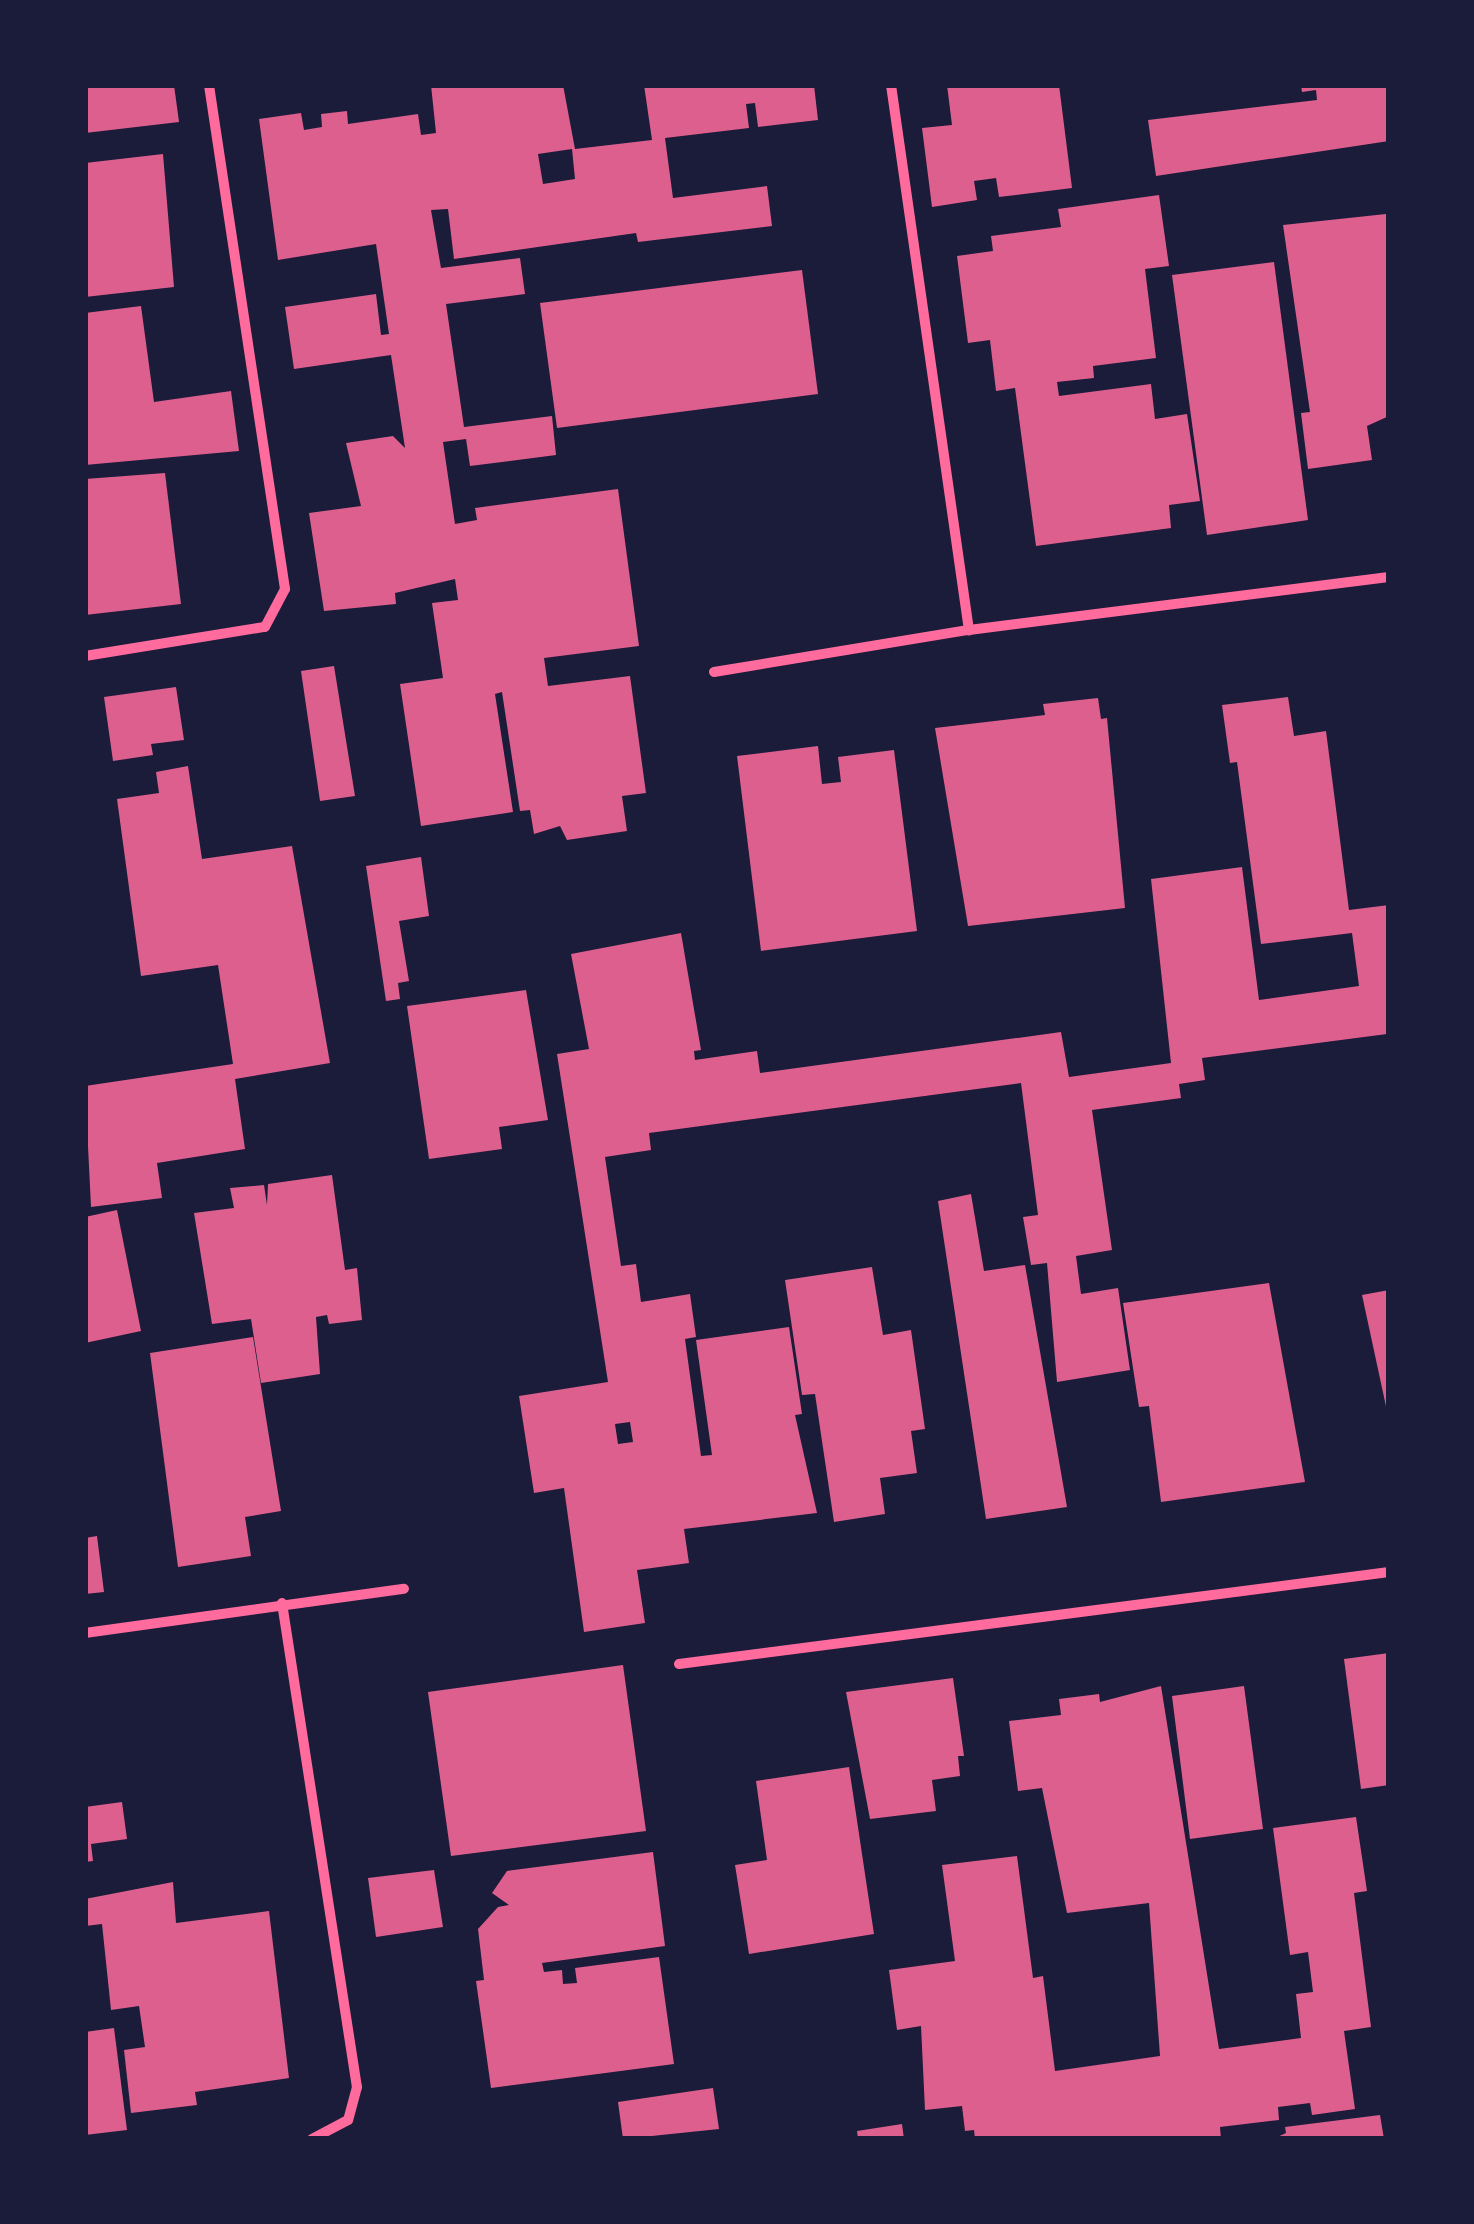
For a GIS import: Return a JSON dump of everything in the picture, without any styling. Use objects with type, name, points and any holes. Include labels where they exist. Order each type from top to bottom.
[{"type":"street","points":[[85,656],[266,627],[285,589],[209,85]]},
{"type":"street","points":[[890,85],[968,630]]},
{"type":"street","points":[[714,672],[968,630],[1389,578]]},
{"type":"street","points":[[678,1664],[1389,1572]]},
{"type":"street","points":[[85,1633],[404,1589]]},
{"type":"street","points":[[282,1603],[357,2087],[348,2120],[312,2139]]},
{"type":"building","points":[[85,85],[174,85],[179,122],[85,133]]},
{"type":"building","points":[[431,85],[563,85],[575,149],[652,140],[644,85],[814,85],[818,120],[758,127],[755,103],[746,104],[749,128],[665,138],[673,198],[767,186],[772,226],[638,242],[636,233],[454,259],[448,209],[431,210],[441,268],[520,258],[525,294],[446,304],[464,427],[552,416],[556,455],[470,466],[466,439],[443,442],[455,524],[477,520],[475,508],[618,489],[639,646],[544,658],[548,686],[630,676],[646,793],[622,796],[627,831],[567,840],[560,826],[534,834],[530,810],[520,811],[502,692],[495,694],[513,812],[421,826],[400,684],[443,678],[432,603],[458,600],[455,579],[395,593],[396,604],[324,611],[309,513],[361,506],[346,443],[393,436],[405,448],[391,355],[294,369],[285,307],[376,294],[381,335],[389,334],[376,244],[278,260],[259,119],[301,113],[304,130],[322,127],[321,114],[347,111],[348,124],[418,114],[421,135],[436,133]],"holes":[[[572,149],[575,179],[543,184],[538,154]]]},
{"type":"building","points":[[947,85],[1059,85],[1072,188],[999,197],[996,178],[974,181],[977,200],[932,207],[922,128],[952,125]]},
{"type":"building","points":[[1301,85],[1389,85],[1389,141],[1156,176],[1148,120],[1317,100],[1316,90],[1302,92]]},
{"type":"building","points":[[163,154],[174,287],[85,297],[85,163]]},
{"type":"building","points":[[1159,195],[1169,266],[1145,269],[1156,358],[1093,366],[1094,378],[1057,382],[1059,396],[1151,384],[1155,419],[1187,414],[1200,501],[1169,505],[1171,528],[1036,546],[1015,388],[996,391],[990,340],[968,343],[957,256],[993,251],[991,236],[1061,227],[1058,209]]},
{"type":"building","points":[[1386,214],[1389,416],[1367,426],[1372,460],[1308,469],[1301,413],[1310,412],[1283,225]]},
{"type":"building","points":[[1274,262],[1308,520],[1207,535],[1172,275]]},
{"type":"building","points":[[802,270],[818,394],[557,428],[540,303]]},
{"type":"building","points":[[141,306],[154,402],[231,391],[239,451],[85,465],[85,313]]},
{"type":"building","points":[[165,473],[181,604],[85,615],[85,479]]},
{"type":"building","points":[[334,666],[355,796],[320,801],[301,671]]},
{"type":"building","points":[[176,687],[184,740],[151,744],[153,755],[113,761],[104,697]]},
{"type":"building","points":[[1288,697],[1294,736],[1326,731],[1349,910],[1389,905],[1387,1034],[1202,1058],[1205,1080],[1179,1084],[1181,1098],[1092,1110],[1112,1250],[1076,1256],[1081,1294],[1118,1288],[1130,1370],[1057,1382],[1047,1263],[1031,1265],[1023,1217],[1038,1215],[1021,1083],[649,1133],[651,1150],[605,1157],[621,1266],[636,1264],[641,1302],[690,1294],[696,1337],[685,1339],[701,1456],[712,1455],[696,1340],[789,1327],[802,1414],[795,1415],[817,1513],[684,1529],[689,1563],[637,1570],[645,1623],[584,1632],[564,1488],[534,1493],[519,1396],[608,1382],[557,1054],[589,1049],[571,954],[681,933],[701,1050],[694,1051],[695,1060],[757,1051],[760,1073],[1061,1032],[1069,1077],[1171,1063],[1151,879],[1242,867],[1259,1000],[1359,986],[1352,933],[1261,944],[1237,762],[1230,763],[1222,705]],"holes":[[[630,1422],[633,1442],[618,1444],[615,1424]]]},
{"type":"building","points":[[1098,698],[1101,719],[1107,718],[1125,908],[968,926],[935,728],[1045,715],[1043,704]]},
{"type":"building","points":[[818,746],[822,784],[841,782],[838,757],[894,750],[917,931],[761,951],[737,756]]},
{"type":"building","points":[[188,766],[202,859],[292,846],[330,1063],[235,1079],[245,1149],[157,1163],[162,1198],[91,1207],[85,1086],[233,1064],[218,965],[141,976],[117,799],[159,793],[156,772]]},
{"type":"building","points":[[421,857],[429,916],[399,921],[409,981],[398,983],[400,999],[386,1001],[366,866]]},
{"type":"building","points":[[526,990],[548,1120],[499,1127],[502,1149],[429,1159],[407,1006]]},
{"type":"building","points":[[332,1175],[345,1270],[357,1268],[362,1320],[329,1324],[327,1315],[316,1317],[320,1374],[261,1383],[251,1319],[212,1324],[194,1213],[234,1208],[230,1188],[264,1185],[267,1205],[268,1184]]},
{"type":"building","points":[[971,1194],[984,1271],[1025,1265],[1067,1507],[986,1519],[938,1201]]},
{"type":"building","points":[[117,1210],[141,1331],[85,1343],[85,1217]]},
{"type":"building","points":[[872,1267],[883,1335],[911,1330],[925,1429],[911,1431],[917,1473],[880,1478],[885,1514],[834,1522],[815,1394],[802,1395],[785,1280]]},
{"type":"building","points":[[1269,1283],[1305,1482],[1161,1502],[1149,1406],[1139,1407],[1123,1303]]},
{"type":"building","points":[[1389,1290],[1389,1411],[1387,1411],[1362,1295]]},
{"type":"building","points":[[253,1337],[281,1511],[245,1517],[251,1556],[178,1567],[150,1353]]},
{"type":"building","points":[[97,1536],[104,1592],[85,1594],[85,1538]]},
{"type":"building","points":[[1389,1653],[1389,1785],[1361,1789],[1344,1659]]},
{"type":"building","points":[[623,1665],[646,1831],[451,1856],[428,1692]]},
{"type":"building","points":[[953,1678],[964,1756],[958,1756],[960,1776],[932,1780],[936,1811],[870,1819],[846,1692]]},
{"type":"building","points":[[1161,1686],[1219,2049],[1301,2038],[1296,1994],[1313,1992],[1308,1952],[1290,1955],[1273,1828],[1356,1817],[1367,1891],[1354,1893],[1371,2027],[1344,2031],[1355,2109],[1312,2115],[1310,2103],[1278,2107],[1279,2120],[1220,2127],[1221,2139],[975,2139],[974,2130],[965,2131],[962,2106],[925,2110],[921,2026],[897,2030],[889,1970],[955,1961],[942,1865],[1017,1856],[1033,1978],[1043,1976],[1055,2071],[1160,2056],[1149,1903],[1067,1913],[1042,1788],[1018,1791],[1009,1721],[1061,1715],[1059,1699],[1099,1694],[1100,1702]]},
{"type":"building","points":[[1244,1686],[1263,1829],[1190,1839],[1172,1696]]},
{"type":"building","points":[[849,1767],[874,1934],[749,1954],[735,1865],[767,1860],[756,1781]]},
{"type":"building","points":[[122,1802],[127,1839],[91,1844],[93,1861],[85,1862],[85,1807]]},
{"type":"building","points":[[653,1852],[665,1946],[542,1963],[544,1972],[562,1970],[563,1984],[577,1983],[575,1968],[659,1957],[674,2064],[491,2088],[476,1981],[484,1980],[478,1929],[498,1907],[509,1905],[492,1893],[507,1871]]},
{"type":"building","points":[[434,1870],[443,1927],[376,1937],[368,1878]]},
{"type":"building","points":[[173,1882],[176,1923],[269,1911],[289,2078],[195,2092],[197,2105],[131,2113],[124,2050],[145,2047],[139,2006],[111,2010],[102,1924],[85,1926],[85,1899]]},
{"type":"building","points":[[114,2028],[127,2130],[85,2135],[85,2032]]},
{"type":"building","points":[[713,2088],[719,2129],[623,2139],[618,2102]]},
{"type":"building","points":[[1380,2115],[1384,2139],[1273,2139],[1286,2133],[1285,2127]]},
{"type":"building","points":[[902,2124],[904,2139],[858,2139],[857,2131]]}]
